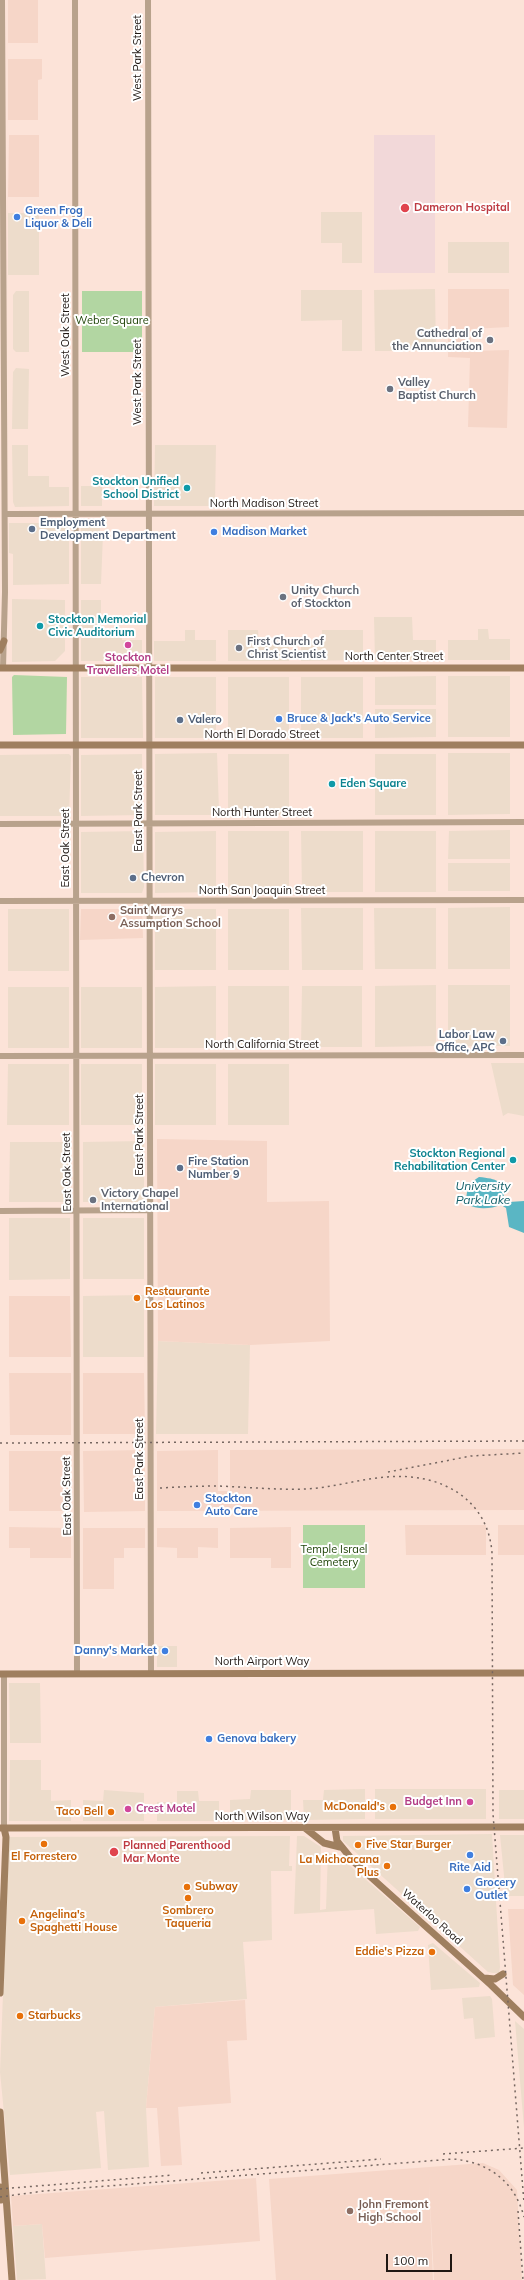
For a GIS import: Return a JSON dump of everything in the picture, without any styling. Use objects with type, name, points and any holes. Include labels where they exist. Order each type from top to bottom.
[{"type":"main road","points":[[0,650],[4,641]]},
{"type":"main road","name":"North Center Street","points":[[2,668],[524,668]]},
{"type":"main road","name":"North El Dorado Street","points":[[0,745],[524,745]]},
{"type":"main road","name":"North Airport Way","points":[[2,1674],[524,1673]]},
{"type":"main road","name":"North Wilson Way","points":[[2,1828],[524,1827]]},
{"type":"main road","points":[[0,1835],[2,1828]]},
{"type":"main road","points":[[0,1993],[6,1838],[2,1828]]},
{"type":"main road","points":[[305,1828],[324,1843],[340,1847]]},
{"type":"main road","points":[[335,1828],[337,1841],[340,1847]]},
{"type":"main road","name":"Waterloo Road","points":[[340,1847],[484,1978],[524,2017]]},
{"type":"main road","points":[[484,1978],[495,1979],[504,1974]]},
{"type":"main road","points":[[0,2112],[12,2280]]},
{"type":"main road","points":[[0,2187],[7,2280]]},
{"type":"street","points":[[2,0],[5,514],[4,641],[2,668]]},
{"type":"street","name":"West Oak Street","points":[[75,0],[76,669]]},
{"type":"street","name":"West Park Street","points":[[148,0],[149,668]]},
{"type":"street","name":"North Madison Street","points":[[5,514],[524,513]]},
{"type":"street","name":"East Park Street","points":[[149,668],[151,1674]]},
{"type":"street","name":"East Oak Street","points":[[76,669],[77,1674]]},
{"type":"street","name":"North Hunter Street","points":[[0,824],[524,822]]},
{"type":"street","name":"North San Joaquin Street","points":[[0,901],[524,900]]},
{"type":"street","name":"North California Street","points":[[0,1056],[524,1055]]},
{"type":"street","points":[[0,1211],[150,1210]]},
{"type":"street","points":[[2,1674],[2,1828]]},
{"type":"shaded area","points":[[8,0],[38,0],[38,43],[8,43]]},
{"type":"shaded area","points":[[8,59],[42,59],[42,79],[38,80],[38,120],[8,120]]},
{"type":"shaded area","points":[[9,135],[39,135],[39,197],[8,197]]},
{"type":"shaded area","name":"Dameron Hospital","points":[[374,135],[435,135],[435,273],[374,273]]},
{"type":"shaded area","points":[[321,212],[362,212],[362,263],[342,263],[342,243],[321,243]]},
{"type":"shaded area","points":[[8,213],[39,213],[39,275],[8,275]]},
{"type":"shaded area","points":[[448,242],[509,242],[509,273],[448,273]]},
{"type":"shaded area","points":[[435,289],[436,351],[375,351],[374,290]]},
{"type":"shaded area","points":[[448,289],[509,289],[509,327],[471,329],[471,351],[509,350],[507,428],[468,427],[470,358],[448,357]]},
{"type":"shaded area","points":[[301,290],[362,290],[362,351],[342,351],[342,320],[301,321]]},
{"type":"shaded area","points":[[16,291],[29,291],[29,352],[16,352],[13,349],[13,295]]},
{"type":"shaded area","points":[[16,368],[29,369],[28,429],[12,429],[13,372]]},
{"type":"shaded area","points":[[12,445],[28,445],[28,476],[49,476],[49,487],[69,487],[69,506],[15,507],[13,502]]},
{"type":"shaded area","points":[[155,445],[216,445],[215,506],[154,506]]},
{"type":"shaded area","points":[[81,486],[102,486],[102,506],[81,506]]},
{"type":"shaded area","points":[[9,523],[69,523],[69,584],[13,585],[13,554],[9,553]]},
{"type":"shaded area","points":[[81,523],[100,523],[100,534],[103,534],[101,584],[81,584]]},
{"type":"shaded area","points":[[12,599],[65,600],[65,651],[55,661],[12,662]]},
{"type":"shaded area","points":[[81,600],[101,600],[101,630],[122,630],[122,640],[142,640],[142,661],[81,661]]},
{"type":"shaded area","points":[[374,617],[412,617],[413,640],[436,640],[436,660],[375,660]]},
{"type":"shaded area","points":[[478,629],[488,629],[489,639],[510,639],[510,660],[448,660],[448,640],[478,640]]},
{"type":"shaded area","points":[[185,630],[195,630],[195,640],[216,640],[216,661],[154,661],[154,641],[185,641]]},
{"type":"shaded area","points":[[228,630],[258,630],[259,645],[289,645],[289,661],[228,661]]},
{"type":"shaded area","points":[[322,630],[363,630],[363,660],[301,661],[301,640],[322,640]]},
{"type":"shaded area","points":[[436,676],[436,705],[375,705],[375,677]]},
{"type":"shaded area","points":[[448,676],[510,676],[510,737],[448,737]]},
{"type":"shaded area","points":[[81,677],[142,677],[143,738],[81,738]]},
{"type":"shaded area","points":[[155,677],[216,677],[216,738],[155,738]]},
{"type":"shaded area","points":[[228,677],[289,677],[289,738],[228,738]]},
{"type":"shaded area","points":[[301,677],[363,677],[363,738],[301,738]]},
{"type":"shaded area","points":[[375,709],[436,709],[436,737],[375,738]]},
{"type":"shaded area","points":[[217,753],[219,810],[216,815],[155,815],[155,754]]},
{"type":"shaded area","points":[[448,753],[510,753],[510,814],[448,815]]},
{"type":"shaded area","points":[[69,754],[71,756],[69,816],[0,816],[0,755]]},
{"type":"shaded area","points":[[142,754],[143,815],[81,816],[81,755]]},
{"type":"shaded area","points":[[228,754],[289,754],[289,815],[228,815]]},
{"type":"shaded area","points":[[375,754],[436,754],[436,815],[375,815]]},
{"type":"shaded area","points":[[510,830],[510,859],[448,859],[449,831]]},
{"type":"shaded area","points":[[143,831],[144,887],[142,893],[81,893],[81,832]]},
{"type":"shaded area","points":[[216,831],[216,892],[155,893],[155,832]]},
{"type":"shaded area","points":[[228,831],[289,831],[289,892],[228,893]]},
{"type":"shaded area","points":[[301,831],[363,831],[363,892],[302,892]]},
{"type":"shaded area","points":[[375,831],[436,831],[436,892],[375,892]]},
{"type":"shaded area","points":[[448,863],[510,863],[510,891],[448,891]]},
{"type":"shaded area","points":[[510,907],[510,969],[448,969],[448,908]]},
{"type":"shaded area","points":[[301,908],[363,908],[363,970],[302,970]]},
{"type":"shaded area","points":[[374,908],[436,908],[436,969],[375,969]]},
{"type":"shaded area","points":[[8,909],[69,909],[69,971],[8,971]]},
{"type":"shaded area","name":"Saint Marys Assumption School","points":[[81,909],[142,909],[143,938],[80,940]]},
{"type":"shaded area","points":[[155,909],[216,909],[216,970],[155,970]]},
{"type":"shaded area","points":[[228,909],[289,909],[289,970],[228,970]]},
{"type":"shaded area","points":[[436,985],[436,1046],[375,1047],[375,986]]},
{"type":"shaded area","points":[[448,985],[510,985],[510,1046],[448,1046]]},
{"type":"shaded area","points":[[216,986],[216,1048],[155,1048],[155,987]]},
{"type":"shaded area","points":[[228,986],[289,986],[289,1047],[228,1048]]},
{"type":"shaded area","points":[[302,986],[362,986],[362,1047],[301,1047]]},
{"type":"shaded area","points":[[8,987],[69,987],[69,1048],[8,1048]]},
{"type":"shaded area","points":[[81,987],[142,987],[142,1048],[81,1048]]},
{"type":"shaded area","points":[[491,1063],[524,1063],[524,1116],[508,1113],[503,1116]]},
{"type":"shaded area","points":[[8,1064],[69,1064],[69,1125],[7,1125]]},
{"type":"shaded area","points":[[81,1064],[142,1064],[142,1125],[81,1125]]},
{"type":"shaded area","points":[[155,1064],[216,1064],[216,1125],[155,1125]]},
{"type":"shaded area","points":[[228,1064],[289,1064],[289,1125],[228,1125]]},
{"type":"shaded area","points":[[157,1139],[267,1141],[267,1202],[329,1201],[330,1341],[250,1345],[158,1341]]},
{"type":"shaded area","points":[[144,1141],[144,1202],[83,1202],[83,1142]]},
{"type":"shaded area","points":[[10,1142],[70,1142],[70,1202],[9,1202]]},
{"type":"shaded area","points":[[9,1218],[70,1218],[70,1279],[9,1280]]},
{"type":"shaded area","points":[[83,1218],[144,1218],[144,1279],[83,1279]]},
{"type":"shaded area","points":[[144,1295],[144,1357],[83,1357],[83,1296]]},
{"type":"shaded area","points":[[9,1296],[70,1296],[71,1357],[9,1357]]},
{"type":"shaded area","points":[[158,1341],[250,1345],[248,1434],[156,1434]]},
{"type":"shaded area","points":[[9,1373],[71,1373],[71,1435],[10,1435]]},
{"type":"shaded area","points":[[83,1373],[144,1373],[145,1434],[83,1434]]},
{"type":"shaded area","points":[[524,1449],[524,1510],[157,1511],[157,1451],[218,1450],[218,1491],[230,1491],[230,1450]]},
{"type":"shaded area","points":[[145,1450],[145,1511],[84,1512],[83,1451]]},
{"type":"shaded area","points":[[9,1451],[71,1451],[71,1511],[9,1511]]},
{"type":"shaded area","points":[[405,1525],[486,1525],[486,1555],[406,1555]]},
{"type":"shaded area","points":[[498,1525],[524,1525],[524,1555],[498,1555]]},
{"type":"shaded area","points":[[9,1527],[71,1528],[71,1558],[30,1558],[30,1548],[9,1548]]},
{"type":"shaded area","points":[[291,1527],[291,1568],[271,1568],[271,1558],[230,1558],[230,1528]]},
{"type":"shaded area","points":[[83,1528],[145,1528],[145,1548],[124,1548],[124,1558],[114,1558],[114,1589],[83,1589]]},
{"type":"shaded area","points":[[157,1528],[218,1528],[218,1548],[198,1547],[198,1558],[177,1558],[177,1548],[157,1547]]},
{"type":"shaded area","points":[[157,1646],[177,1646],[177,1667],[157,1667]]},
{"type":"shaded area","points":[[9,1683],[40,1683],[41,1743],[10,1743]]},
{"type":"shaded area","points":[[10,1760],[41,1760],[41,1790],[51,1790],[51,1801],[71,1800],[71,1821],[9,1821]]},
{"type":"shaded area","points":[[365,1789],[365,1819],[304,1820],[303,1800],[323,1800],[324,1790]]},
{"type":"shaded area","points":[[375,1789],[486,1789],[486,1819],[375,1819]]},
{"type":"shaded area","points":[[104,1790],[144,1793],[144,1821],[83,1821],[83,1800],[103,1801]]},
{"type":"shaded area","points":[[251,1790],[291,1790],[291,1820],[230,1820],[230,1800],[250,1799]]},
{"type":"shaded area","points":[[499,1790],[524,1790],[524,1819],[499,1819]]},
{"type":"shaded area","points":[[177,1791],[198,1791],[199,1801],[219,1801],[219,1821],[157,1821],[157,1802],[177,1802]]},
{"type":"shaded area","points":[[492,1834],[500,1967],[499,1973],[488,1972],[343,1841],[343,1836]]},
{"type":"shaded area","points":[[500,1835],[524,1835],[524,1896],[506,1896]]},
{"type":"shaded area","points":[[290,1836],[289,1866],[292,1866],[292,1871],[271,1871],[272,1940],[243,1942],[247,1999],[155,2007],[146,2108],[149,2167],[108,2170],[104,2111],[96,2112],[101,2168],[10,2175],[0,2072],[9,1837]]},
{"type":"shaded area","points":[[297,1836],[304,1836],[321,1847],[320,1910],[326,1909],[328,1852],[341,1858],[420,1927],[418,1931],[376,1934],[374,1909],[294,1914]]},
{"type":"shaded area","points":[[508,1909],[524,1909],[524,1995],[513,1985]]},
{"type":"shaded area","points":[[433,1943],[480,1983],[479,1987],[431,1990],[428,1945]]},
{"type":"shaded area","points":[[490,1996],[492,1999],[495,2037],[475,2039],[473,2018],[464,2019],[462,1998]]},
{"type":"shaded area","points":[[245,2000],[247,2040],[227,2041],[231,2103],[178,2107],[182,2165],[161,2166],[157,2108],[146,2108],[155,2007]]},
{"type":"shaded area","points":[[515,2021],[524,2029],[524,2128]]},
{"type":"shaded area","name":"John Fremont High School","points":[[483,2163],[499,2170],[517,2190],[522,2280],[434,2280],[429,2181],[433,2280],[276,2280],[269,2179]]},
{"type":"shaded area","points":[[256,2178],[260,2241],[45,2258],[42,2224],[13,2226],[11,2196]]},
{"type":"shaded area","points":[[42,2224],[46,2279],[17,2280],[13,2226]]},
{"type":"green space","name":"Weber Square","points":[[82,291],[142,291],[142,352],[82,352]]},
{"type":"green space","points":[[14,675],[67,677],[66,734],[13,735],[12,677]]},
{"type":"green space","name":"Temple Israel Cemetery","points":[[303,1525],[365,1525],[365,1588],[303,1588]]},
{"type":"water","name":"University Park Lake","points":[[479,1177],[495,1180],[501,1184],[504,1199],[509,1202],[524,1201],[524,1233],[509,1227],[506,1208],[501,1205],[484,1208],[467,1204],[466,1196],[468,1189],[472,1182]]},
{"type":"railway","points":[[0,1443],[524,1441]]},
{"type":"railway","points":[[388,1472],[471,1456],[524,1453]]},
{"type":"railway","points":[[160,1488],[217,1486],[305,1489],[376,1478],[405,1477],[424,1479],[441,1484],[457,1492],[470,1503],[481,1517],[488,1533],[492,1553],[493,1814],[524,2203]]},
{"type":"railway","points":[[443,2154],[524,2148]]},
{"type":"railway","points":[[201,2173],[381,2159]]},
{"type":"railway","points":[[0,2197],[44,2191],[453,2159],[478,2164],[499,2176],[514,2194],[524,2217]]},
{"type":"railway","points":[[0,2189],[173,2175]]},
{"type":"railway","points":[[518,2211],[523,2280]]},
{"type":"place","name":"Dameron Hospital","points":[[405,208]]},
{"type":"place","name":"Green Frog Liquor & Deli","points":[[17,217]]},
{"type":"place","name":"Cathedral of the Annunciation","points":[[490,340]]},
{"type":"place","name":"Valley Baptist Church","points":[[390,389]]},
{"type":"place","name":"Stockton Unified School District","points":[[187,488]]},
{"type":"place","name":"Employment Development Department","points":[[32,529]]},
{"type":"place","name":"Madison Market","points":[[214,532]]},
{"type":"place","name":"Unity Church of Stockton","points":[[283,597]]},
{"type":"place","name":"Stockton Memorial Civic Auditorium","points":[[40,626]]},
{"type":"place","name":"Stockton Travellers Motel","points":[[128,645]]},
{"type":"place","name":"First Church of Christ Scientist","points":[[239,648]]},
{"type":"place","name":"Bruce & Jack's Auto Service","points":[[279,719]]},
{"type":"place","name":"Valero","points":[[180,720]]},
{"type":"place","name":"Eden Square","points":[[332,784]]},
{"type":"place","name":"Chevron","points":[[133,878]]},
{"type":"place","name":"Saint Marys Assumption School","points":[[112,917]]},
{"type":"place","name":"Labor Law Office, APC","points":[[503,1041]]},
{"type":"place","name":"Stockton Regional Rehabilitation Center","points":[[513,1160]]},
{"type":"place","name":"Fire Station Number 9","points":[[180,1168]]},
{"type":"place","name":"Victory Chapel International","points":[[93,1200]]},
{"type":"place","name":"Restaurante Los Latinos","points":[[137,1298]]},
{"type":"place","name":"Stockton Auto Care","points":[[197,1505]]},
{"type":"place","name":"Danny's Market","points":[[165,1651]]},
{"type":"place","name":"Genova bakery","points":[[209,1739]]},
{"type":"place","name":"Budget Inn","points":[[470,1802]]},
{"type":"place","name":"McDonald's","points":[[393,1807]]},
{"type":"place","name":"Crest Motel","points":[[128,1809]]},
{"type":"place","name":"Taco Bell","points":[[111,1812]]},
{"type":"place","name":"El Forrestero","points":[[44,1844]]},
{"type":"place","name":"Five Star Burger","points":[[358,1845]]},
{"type":"place","name":"Planned Parenthood Mar Monte","points":[[114,1852]]},
{"type":"place","name":"Rite Aid","points":[[470,1855]]},
{"type":"place","name":"La Michoacana Plus","points":[[387,1866]]},
{"type":"place","name":"Subway","points":[[187,1887]]},
{"type":"place","name":"Grocery Outlet","points":[[467,1889]]},
{"type":"place","name":"Sombrero Taqueria","points":[[188,1898]]},
{"type":"place","name":"Angelina's Spaghetti House","points":[[22,1921]]},
{"type":"place","name":"Eddie's Pizza","points":[[432,1952]]},
{"type":"place","name":"Starbucks","points":[[20,2016]]},
{"type":"place","name":"John Fremont High School","points":[[350,2211]]}]
